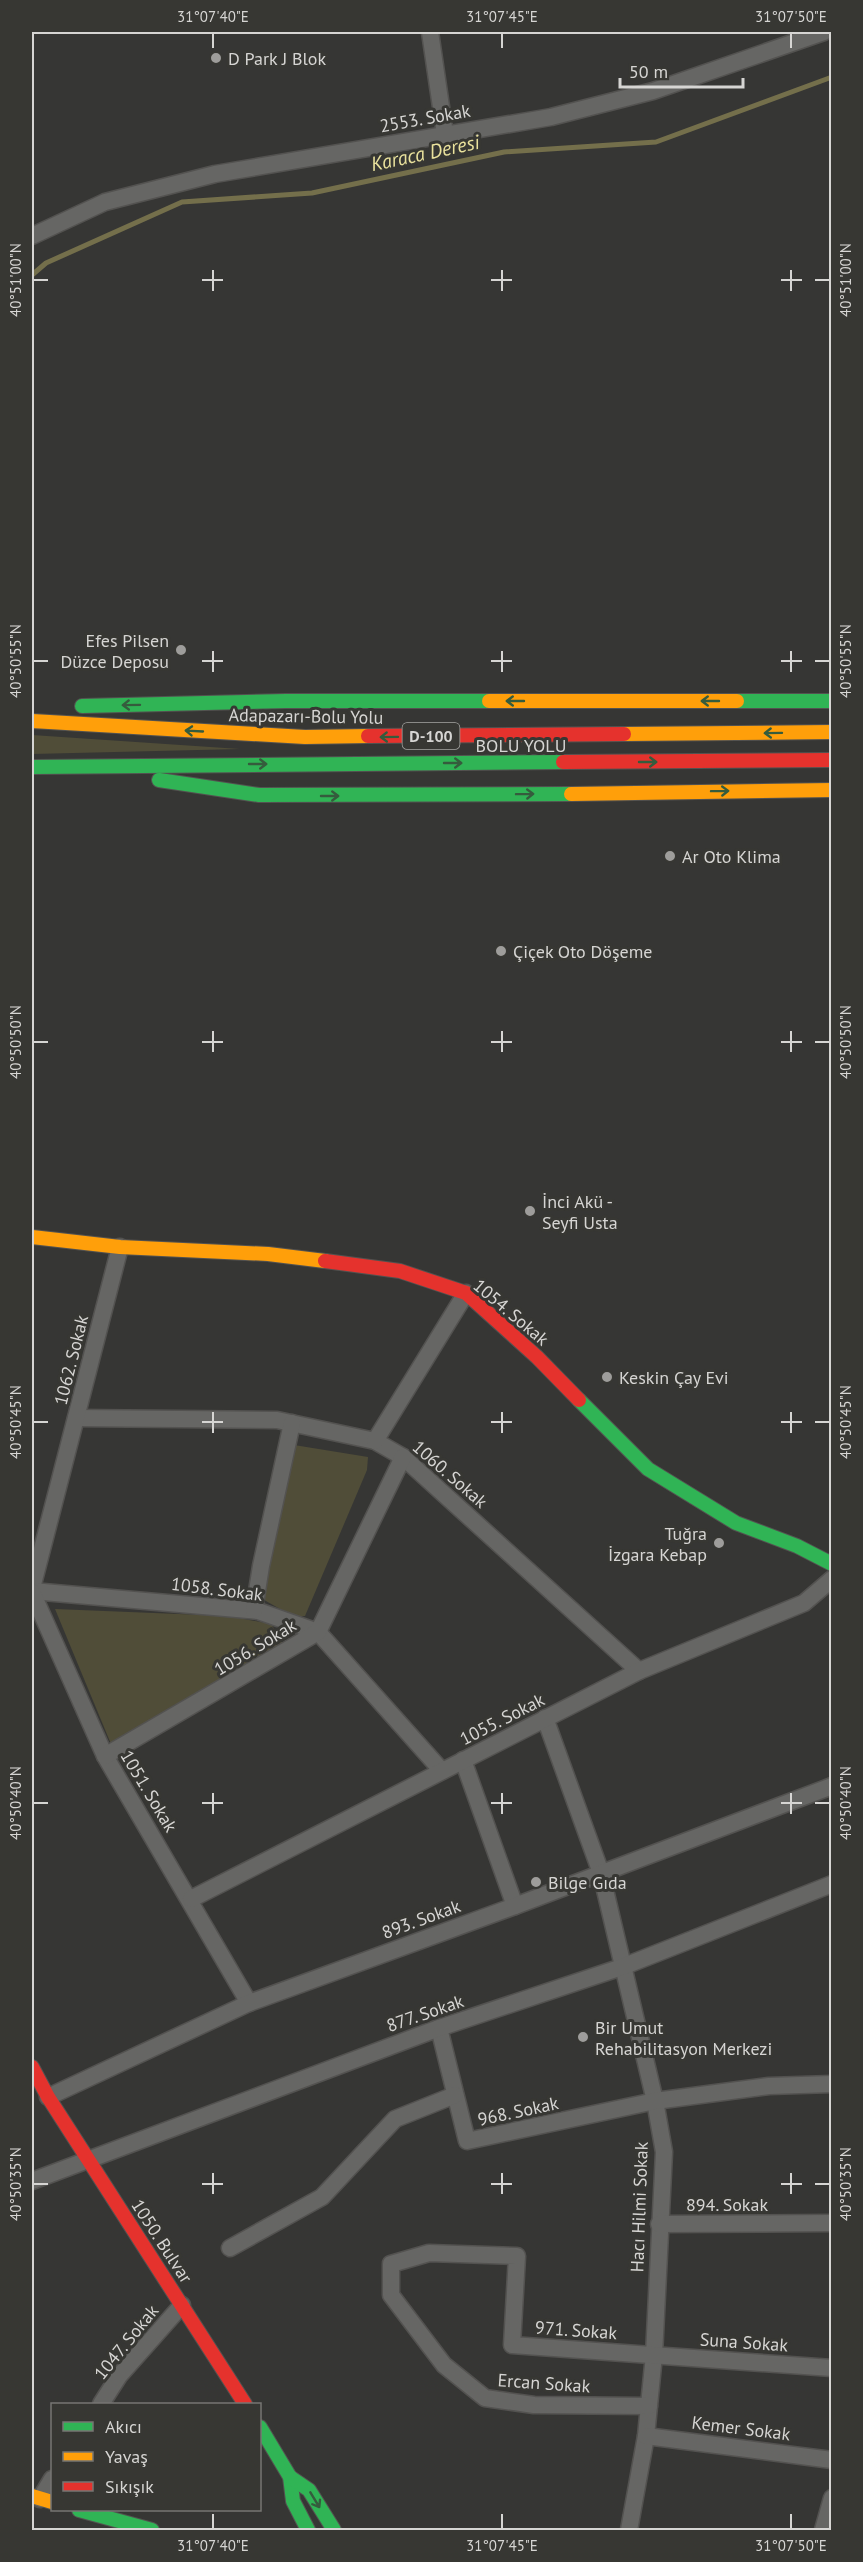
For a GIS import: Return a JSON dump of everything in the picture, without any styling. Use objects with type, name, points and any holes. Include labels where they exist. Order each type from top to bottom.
[{"type":"main road","points":[[32,710],[61,707],[286,701],[831,701]]},
{"type":"main road","name":"Adapazarı-Bolu Yolu","points":[[32,721],[304,737],[831,732]]},
{"type":"main road","name":"BOLU YOLU","points":[[32,767],[831,760]]},
{"type":"main road","points":[[64,766],[259,795],[424,796],[831,790]]},
{"type":"main road","name":"1054. Sokak","points":[[32,1237],[120,1247],[268,1254],[323,1261],[400,1271],[466,1293],[537,1357],[648,1469],[736,1522],[797,1546],[831,1564]]},
{"type":"main road","name":"1050. Bulvar","points":[[32,2067],[48,2097],[244,2403]]},
{"type":"main road","name":"893. Sokak","points":[[32,2104],[48,2097]]},
{"type":"main road","points":[[261,2429],[290,2477],[293,2501],[308,2530]]},
{"type":"main road","points":[[290,2477],[309,2490],[333,2530]]},
{"type":"main road","points":[[83,2511],[152,2530]]},
{"type":"street","points":[[430,32],[445,134]]},
{"type":"street","name":"2553. Sokak","points":[[32,236],[105,202],[215,174],[550,117],[653,91],[824,32]]},
{"type":"street","name":"1062. Sokak","points":[[32,1590],[120,1247]]},
{"type":"street","points":[[375,1441],[466,1293]]},
{"type":"street","name":"1060. Sokak","points":[[76,1418],[277,1420],[375,1441],[403,1457],[639,1671]]},
{"type":"street","points":[[254,1611],[261,1566],[292,1423]]},
{"type":"street","name":"1056. Sokak","points":[[105,1756],[318,1632],[403,1457]]},
{"type":"street","name":"1055. Sokak","points":[[191,1899],[639,1671],[804,1603],[831,1579]]},
{"type":"street","name":"1058. Sokak","points":[[32,1590],[254,1611],[318,1632]]},
{"type":"street","name":"1051. Sokak","points":[[32,1590],[105,1756],[191,1899],[249,2003]]},
{"type":"street","points":[[318,1632],[442,1771]]},
{"type":"street","name":"Hacı Hilmi Sokak","points":[[545,1718],[600,1873],[656,2101],[664,2152],[654,2355],[646,2436],[629,2530]]},
{"type":"street","points":[[462,1760],[514,1906]]},
{"type":"street","name":"893. Sokak","points":[[48,2097],[249,2003],[831,1786]]},
{"type":"street","name":"877. Sokak","points":[[32,2181],[439,2028],[622,1967],[831,1884]]},
{"type":"street","name":"968. Sokak","points":[[439,2028],[467,2141],[656,2101]]},
{"type":"street","points":[[656,2101],[769,2086],[831,2084]]},
{"type":"street","points":[[230,2248],[322,2197],[395,2119],[455,2095]]},
{"type":"street","name":"894. Sokak","points":[[659,2224],[831,2223]]},
{"type":"street","name":"Ercan Sokak","points":[[518,2256],[429,2253],[391,2264],[391,2295],[444,2365],[485,2398],[534,2405],[649,2406]]},
{"type":"street","name":"971. Sokak","points":[[518,2256],[512,2345],[654,2355]]},
{"type":"street","name":"1047. Sokak","points":[[101,2403],[119,2376],[182,2305]]},
{"type":"street","name":"Suna Sokak","points":[[654,2355],[831,2368]]},
{"type":"street","name":"Kemer Sokak","points":[[646,2436],[831,2460]]},
{"type":"street","points":[[41,2499],[51,2481]]},
{"type":"street","points":[[823,2530],[831,2498]]},
{"type":"shaded area","points":[[32,735],[240,749],[32,754]]},
{"type":"shaded area","points":[[294,1445],[368,1457],[367,1470],[305,1616],[294,1617],[259,1597]]},
{"type":"shaded area","points":[[55,1609],[228,1616],[271,1624],[285,1646],[111,1744]]},
{"type":"waterway","name":"Karaca Deresi","points":[[32,275],[46,263],[182,202],[312,193],[504,152],[656,142],[832,77]]},
{"type":"traffic: fast","points":[[82,706],[286,701],[489,701]]},
{"type":"traffic: fast","points":[[737,701],[832,701]]},
{"type":"traffic: fast","points":[[32,767],[563,762]]},
{"type":"traffic: fast","points":[[159,780],[259,795],[571,794]]},
{"type":"traffic: fast","points":[[579,1400],[648,1469],[736,1523],[797,1546],[832,1564]]},
{"type":"traffic: fast","points":[[261,2429],[290,2477],[293,2501],[308,2530]]},
{"type":"traffic: fast","points":[[290,2477],[309,2490],[334,2530]]},
{"type":"traffic: fast","points":[[83,2511],[152,2530]]},
{"type":"traffic: slow","points":[[489,701],[737,701]]},
{"type":"traffic: slow","points":[[32,721],[305,737],[368,736]]},
{"type":"traffic: slow","points":[[624,734],[832,732]]},
{"type":"traffic: slow","points":[[571,794],[832,790]]},
{"type":"traffic: slow","points":[[32,1237],[120,1247],[268,1254],[325,1261]]},
{"type":"traffic: slow","points":[[32,2496],[51,2502]]},
{"type":"traffic: jam","points":[[368,736],[624,734]]},
{"type":"traffic: jam","points":[[563,762],[832,760]]},
{"type":"traffic: jam","points":[[325,1261],[400,1271],[466,1293],[537,1357],[579,1400]]},
{"type":"traffic: jam","points":[[32,2067],[48,2097],[244,2403]]},
{"type":"place","name":"D Park J Blok","points":[[216,58]]},
{"type":"place","name":"Efes Pilsen Düzce Deposu","points":[[181,650]]},
{"type":"place","name":"Ar Oto Klima","points":[[670,856]]},
{"type":"place","name":"Çiçek Oto Döşeme","points":[[501,951]]},
{"type":"place","name":"İnci Akü - Seyfi Usta","points":[[530,1211]]},
{"type":"place","name":"Keskin Çay Evi","points":[[607,1377]]},
{"type":"place","name":"Tuğra İzgara Kebap","points":[[719,1543]]},
{"type":"place","name":"Bilge Gıda","points":[[536,1882]]},
{"type":"place","name":"Bir Umut Rehabilitasyon Merkezi","points":[[583,2037]]}]
